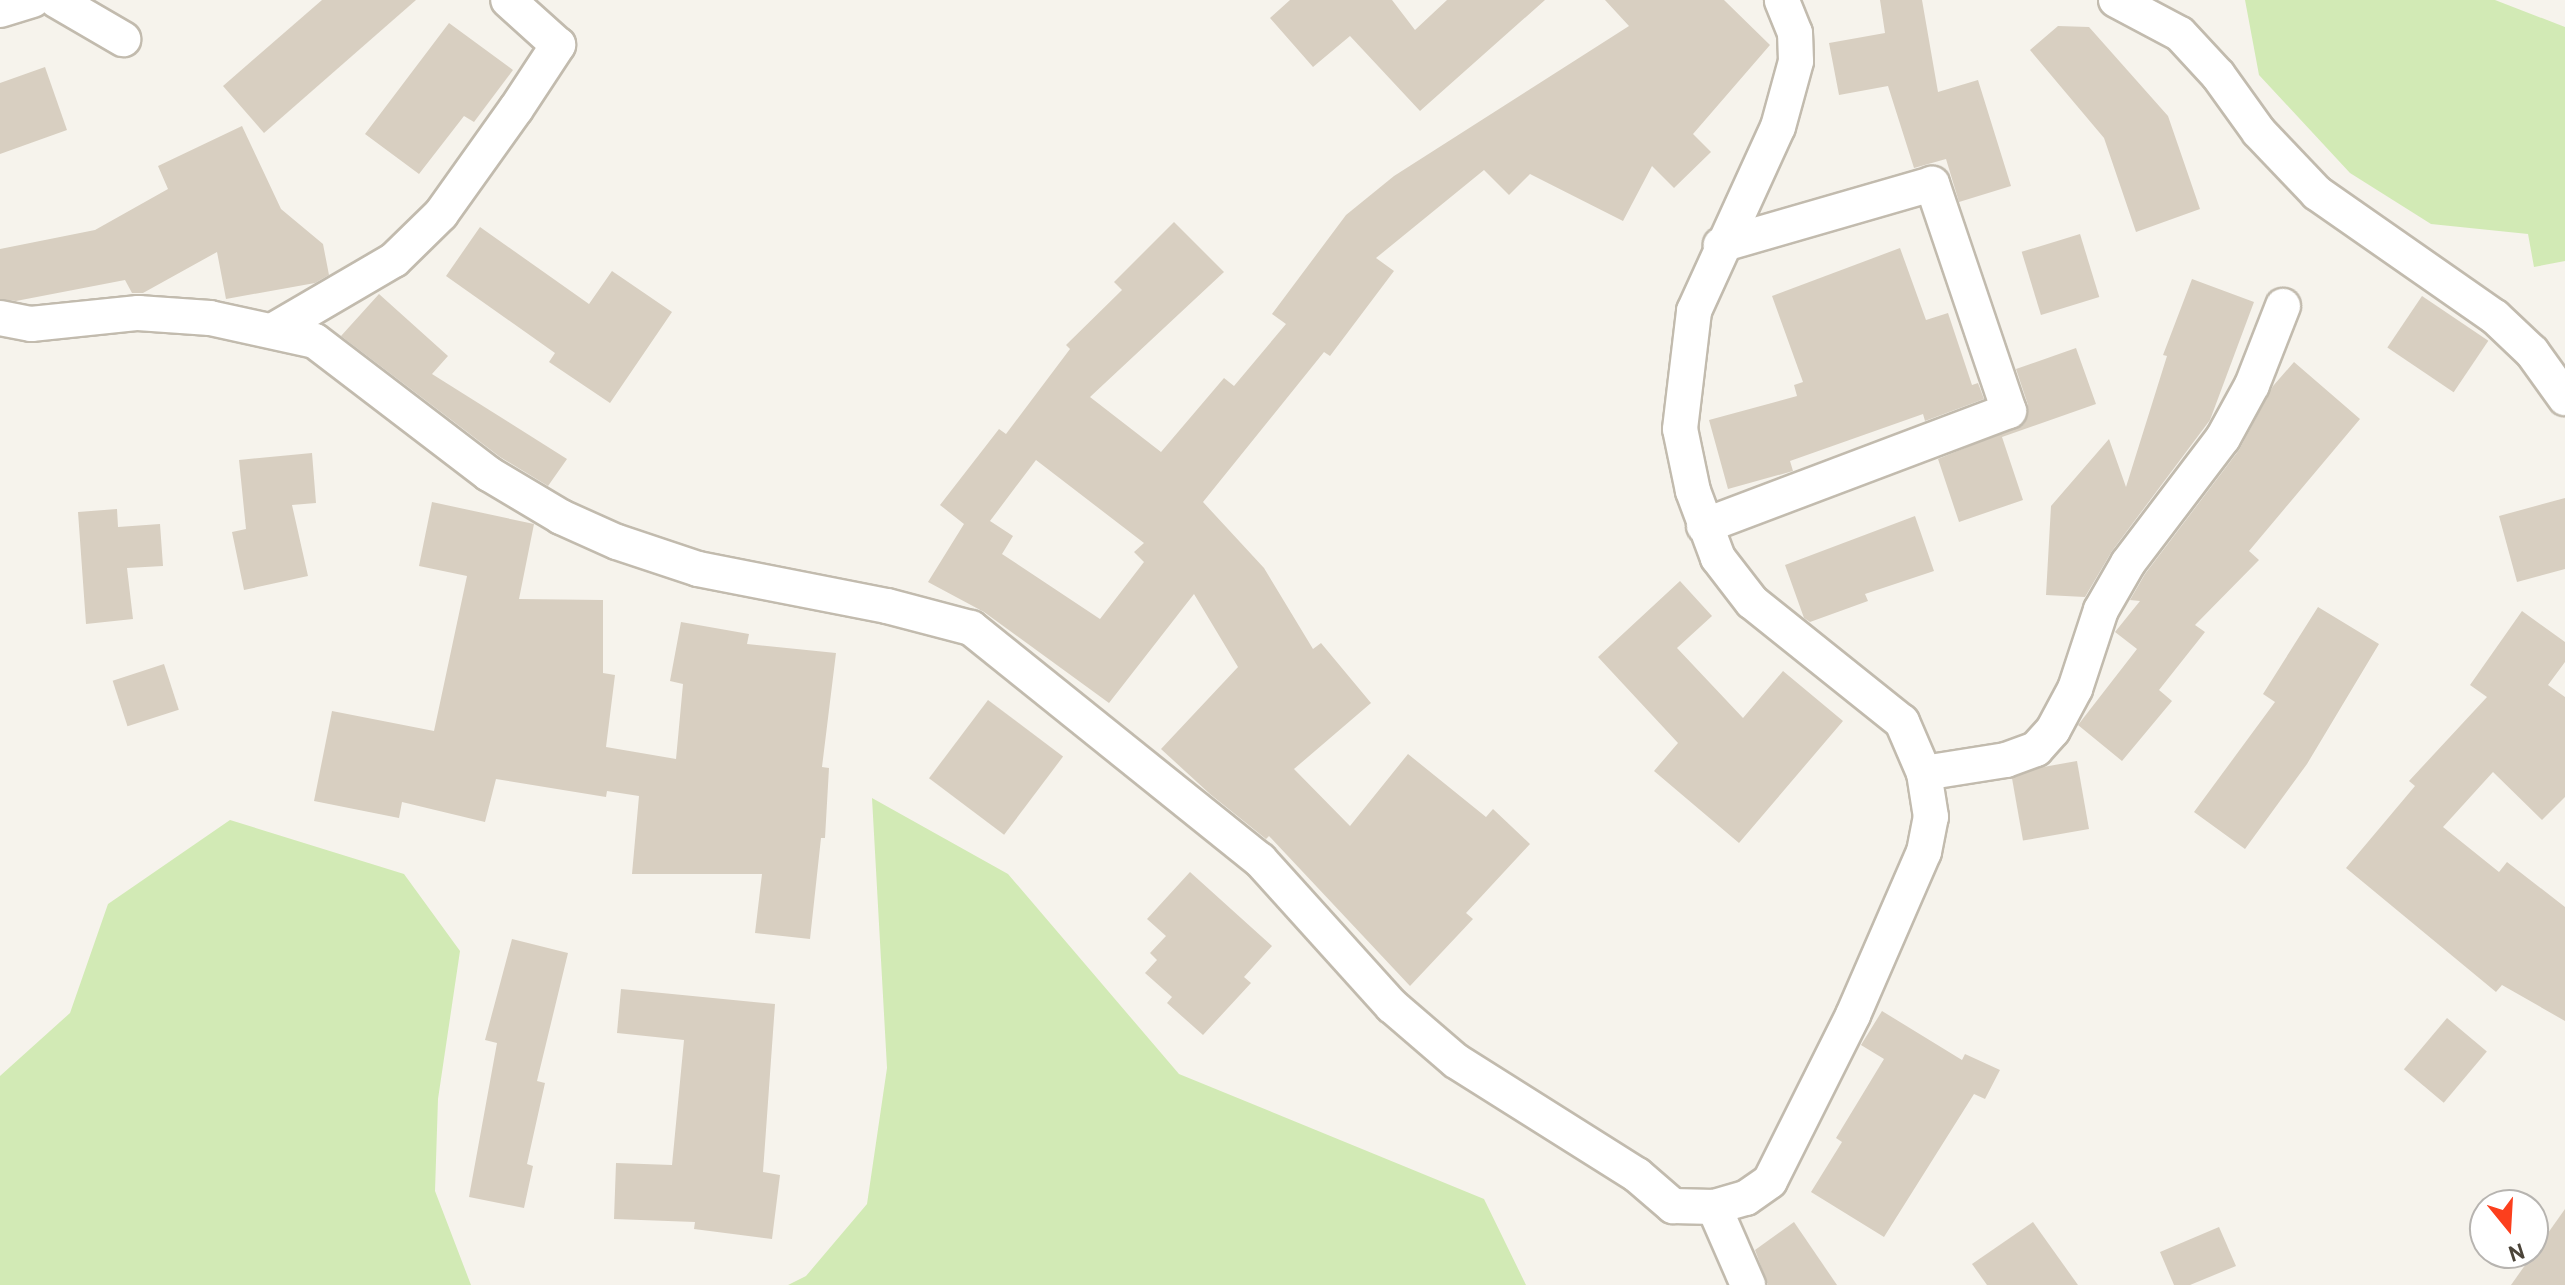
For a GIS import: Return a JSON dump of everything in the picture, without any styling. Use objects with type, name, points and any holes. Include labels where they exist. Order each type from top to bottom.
[{"type":"street","points":[[0,10],[32,0]]},
{"type":"street","points":[[56,0],[123,39]]},
{"type":"street","points":[[274,330],[394,260],[441,214],[516,109],[558,45],[508,0]]},
{"type":"street","points":[[0,318],[31,324],[138,313],[274,330],[315,341],[489,474],[561,517],[617,542],[698,569],[887,606],[971,628],[1260,860],[1392,1006],[1456,1061],[1637,1175],[1673,1206],[1714,1207],[1746,1198],[1770,1181],[1853,1015],[1924,852],[1931,817],[1924,773],[1902,722],[1752,602],[1718,558],[1704,526],[1680,429],[1694,311],[1721,245],[1778,127],[1796,61],[1795,33],[1782,0]]},
{"type":"street","points":[[2116,0],[2180,34],[2218,75],[2259,132],[2317,193],[2495,317],[2532,352],[2565,398]]},
{"type":"street","points":[[1704,526],[2009,411],[1932,184],[1721,245]]},
{"type":"street","points":[[1924,773],[2006,760],[2036,749],[2053,730],[2075,689],[2101,610],[2128,563],[2223,438],[2252,385],[2283,306]]},
{"type":"street","points":[[1714,1207],[1748,1285]]},
{"type":"green space","points":[[2245,0],[2495,0],[2565,27],[2565,261],[2534,267],[2528,234],[2431,224],[2350,173],[2259,75]]},
{"type":"green space","points":[[872,798],[1008,874],[1179,1074],[1484,1199],[1526,1285],[788,1285],[806,1276],[867,1204],[887,1068]]},
{"type":"green space","points":[[230,820],[404,874],[460,951],[438,1099],[435,1191],[471,1285],[0,1285],[0,1076],[70,1013],[108,904]]},
{"type":"building","points":[[322,0],[416,0],[264,133],[223,86]]},
{"type":"building","points":[[1290,0],[1392,0],[1415,30],[1447,0],[1545,0],[1420,111],[1350,36],[1313,67],[1270,18]]},
{"type":"building","points":[[1605,0],[1724,0],[1770,45],[1693,134],[1711,152],[1674,188],[1652,166],[1623,221],[1530,174],[1509,195],[1484,170],[1376,258],[1394,271],[1330,356],[1324,352],[1203,502],[1264,568],[1313,649],[1321,643],[1371,703],[1294,769],[1350,826],[1408,754],[1486,817],[1493,809],[1530,844],[1466,913],[1473,919],[1410,986],[1269,836],[1266,839],[1210,794],[1161,749],[1238,667],[1194,594],[1109,703],[984,612],[928,582],[964,524],[940,505],[999,429],[1006,434],[1070,349],[1066,345],[1122,290],[1114,282],[1174,222],[1224,272],[1090,397],[1161,452],[1224,378],[1234,386],[1286,324],[1272,314],[1346,215],[1394,176],[1629,26]],"holes":[[[1036,460],[1144,543],[1134,552],[1144,562],[1100,619],[1002,554],[1013,536],[990,521]]]},
{"type":"building","points":[[1880,0],[1922,0],[1938,92],[1978,80],[2011,186],[1959,202],[1946,159],[1914,168],[1888,86],[1839,95],[1829,43],[1885,33]]},
{"type":"building","points":[[449,23],[513,70],[474,122],[464,116],[419,174],[365,134]]},
{"type":"building","points":[[2058,26],[2089,27],[2168,116],[2200,209],[2136,232],[2104,138],[2030,50]]},
{"type":"building","points":[[45,67],[67,130],[0,154],[0,83]]},
{"type":"building","points":[[242,126],[281,209],[323,244],[329,275],[315,283],[226,299],[217,252],[143,293],[132,293],[125,280],[16,301],[0,299],[0,249],[95,230],[168,189],[158,166]]},
{"type":"building","points":[[480,227],[589,304],[612,271],[672,312],[610,403],[549,362],[555,353],[446,276]]},
{"type":"building","points":[[2080,234],[2099,297],[2041,315],[2022,252]]},
{"type":"building","points":[[1900,248],[1926,320],[1948,313],[1972,385],[1978,383],[1984,399],[1925,421],[1923,414],[1790,461],[1793,471],[1728,489],[1709,420],[1797,396],[1794,385],[1803,382],[1772,296]]},
{"type":"building","points":[[2192,279],[2254,302],[2210,420],[2112,551],[2085,597],[2046,595],[2051,506],[2109,439],[2126,487],[2167,356],[2163,355]]},
{"type":"building","points":[[379,294],[448,356],[432,374],[567,459],[548,486],[500,457],[341,336]]},
{"type":"building","points":[[2422,296],[2488,341],[2454,392],[2387,347]]},
{"type":"building","points":[[2076,348],[2096,404],[2002,437],[2023,500],[1959,522],[1938,459],[2024,424],[2028,405],[2016,369]]},
{"type":"building","points":[[2294,362],[2360,419],[2249,551],[2259,560],[2195,625],[2205,632],[2159,690],[2172,701],[2122,761],[2078,725],[2137,649],[2115,632],[2140,601],[2130,600],[2145,574],[2239,450],[2273,386]]},
{"type":"building","points":[[312,453],[316,503],[292,505],[308,576],[244,590],[232,532],[246,529],[239,460]]},
{"type":"building","points":[[2565,498],[2565,569],[2517,582],[2499,516]]},
{"type":"building","points":[[432,502],[534,524],[519,599],[603,600],[603,673],[615,675],[606,747],[676,759],[683,684],[670,681],[681,622],[749,634],[747,644],[836,653],[822,767],[829,768],[825,838],[821,838],[810,939],[755,933],[762,874],[632,874],[639,796],[607,791],[606,797],[496,779],[485,822],[402,802],[399,818],[314,801],[332,711],[434,731],[467,576],[419,566]]},
{"type":"building","points":[[117,509],[118,527],[160,524],[163,566],[127,568],[133,619],[86,624],[78,512]]},
{"type":"building","points":[[1915,516],[1934,571],[1865,594],[1868,601],[1810,622],[1804,618],[1785,565]]},
{"type":"building","points":[[1680,581],[1712,616],[1677,648],[1743,718],[1783,671],[1843,721],[1739,843],[1654,771],[1678,743],[1598,657]]},
{"type":"building","points":[[2318,607],[2379,644],[2307,764],[2245,849],[2194,812],[2275,702],[2263,694]]},
{"type":"building","points":[[2522,611],[2565,642],[2565,662],[2548,685],[2565,697],[2565,797],[2542,820],[2493,772],[2443,827],[2499,872],[2507,862],[2565,907],[2565,1021],[2502,985],[2496,992],[2346,868],[2415,786],[2409,781],[2487,697],[2470,685]]},
{"type":"building","points":[[164,664],[179,710],[127,726],[113,681]]},
{"type":"building","points":[[988,700],[1063,757],[1004,835],[929,778]]},
{"type":"building","points":[[2077,761],[2089,829],[2023,841],[2011,773]]},
{"type":"building","points":[[1190,872],[1272,946],[1244,977],[1251,983],[1203,1035],[1167,1003],[1172,997],[1145,973],[1157,960],[1150,953],[1166,936],[1147,919]]},
{"type":"building","points":[[512,939],[568,953],[537,1081],[545,1083],[527,1164],[533,1166],[524,1208],[469,1197],[497,1043],[485,1040]]},
{"type":"building","points":[[621,989],[775,1004],[763,1172],[780,1175],[772,1239],[694,1229],[695,1222],[614,1219],[616,1163],[672,1165],[684,1040],[617,1033]]},
{"type":"building","points":[[1882,1011],[1962,1060],[1965,1054],[2000,1070],[1985,1099],[1974,1094],[1884,1237],[1811,1192],[1842,1142],[1836,1138],[1884,1059],[1861,1045]]},
{"type":"building","points":[[2447,1018],[2487,1051],[2444,1103],[2404,1069]]},
{"type":"building","points":[[2565,1209],[2565,1285],[2511,1285],[2522,1269],[2549,1269],[2549,1232]]},
{"type":"building","points":[[1794,1222],[1837,1285],[1768,1285],[1755,1250]]},
{"type":"building","points":[[2033,1222],[2078,1285],[1987,1285],[1972,1264]]},
{"type":"building","points":[[2219,1227],[2236,1266],[2190,1285],[2174,1285],[2160,1252]]}]
